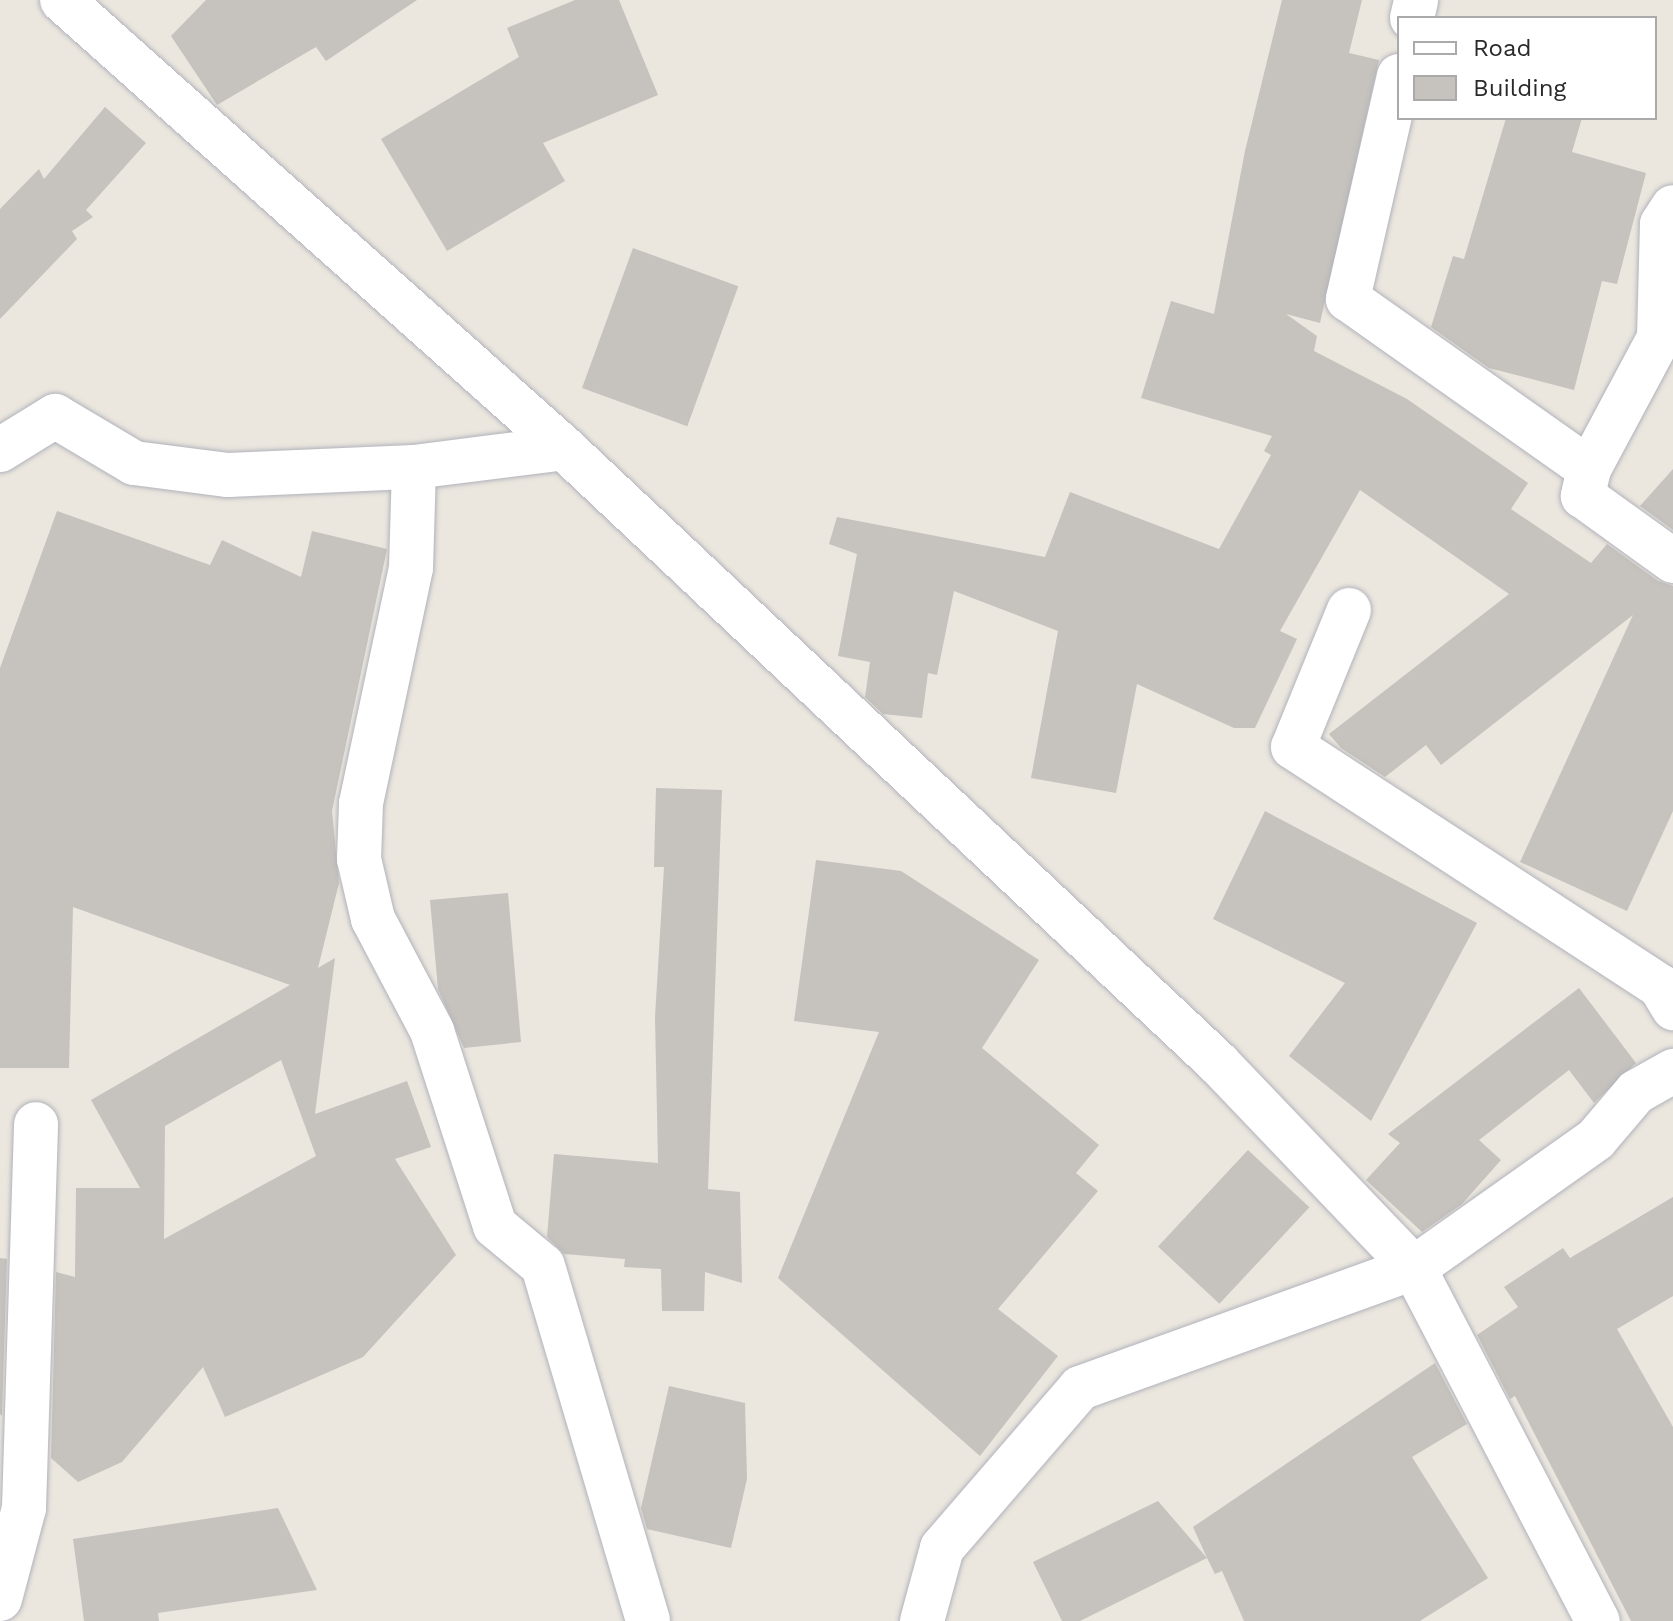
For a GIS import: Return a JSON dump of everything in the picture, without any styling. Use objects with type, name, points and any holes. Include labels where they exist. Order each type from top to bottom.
[{"type":"street","points":[[62,0],[564,448],[1219,1064],[1414,1268],[1598,1621]]},
{"type":"street","points":[[1397,85],[1348,299],[1589,469]]},
{"type":"street","points":[[1673,207],[1662,224],[1659,338],[1589,469],[1583,496],[1673,561]]},
{"type":"street","points":[[5,457],[55,416],[134,463],[228,475],[414,467],[564,448]]},
{"type":"street","points":[[414,467],[411,568],[361,804],[359,859],[373,919],[432,1031],[495,1226],[543,1266],[648,1621]]},
{"type":"street","points":[[1349,610],[1293,747],[1660,986],[1673,1008]]},
{"type":"street","points":[[922,1621],[942,1548],[1080,1388],[1414,1268],[1596,1139],[1636,1092],[1673,1071]]},
{"type":"street","points":[[0,1599],[24,1508],[36,1124]]},
{"type":"building","points":[[206,0],[417,0],[326,61],[316,47],[217,105],[171,36]]},
{"type":"building","points":[[575,0],[619,0],[658,95],[543,143],[565,181],[447,251],[381,139],[519,57],[507,28]]},
{"type":"building","points":[[1282,0],[1362,0],[1349,53],[1379,60],[1320,323],[1286,314],[1317,336],[1314,351],[1407,399],[1528,483],[1511,509],[1591,563],[1607,544],[1658,581],[1673,586],[1673,811],[1627,911],[1520,862],[1633,615],[1441,765],[1426,745],[1385,777],[1341,748],[1329,734],[1509,594],[1360,490],[1280,631],[1297,639],[1255,728],[1234,728],[1137,684],[1116,793],[1031,778],[1058,631],[954,591],[937,675],[928,673],[922,718],[883,714],[865,697],[870,662],[838,656],[857,554],[829,544],[837,517],[1045,557],[1070,492],[1219,549],[1271,455],[1264,451],[1272,436],[1141,398],[1171,301],[1214,314],[1245,151]]},
{"type":"building","points":[[105,107],[146,143],[86,210],[93,217],[72,231],[77,239],[0,319],[0,209],[39,169],[44,179]]},
{"type":"building","points":[[1505,120],[1581,120],[1572,152],[1646,173],[1617,284],[1602,281],[1574,390],[1489,368],[1431,327],[1453,256],[1464,259]]},
{"type":"building","points":[[633,248],[738,286],[687,426],[582,388]]},
{"type":"building","points":[[1673,469],[1673,530],[1640,506]]},
{"type":"building","points":[[57,511],[210,565],[222,540],[301,577],[312,531],[387,549],[332,811],[339,883],[318,968],[335,958],[315,1114],[407,1081],[431,1147],[395,1159],[456,1255],[363,1357],[225,1417],[203,1367],[122,1462],[78,1482],[51,1458],[56,1272],[75,1277],[76,1188],[140,1188],[91,1100],[290,985],[73,907],[69,1068],[0,1068],[0,668]],"holes":[[[281,1060],[316,1156],[164,1239],[165,1126]]]},
{"type":"building","points":[[656,788],[722,790],[708,1189],[740,1192],[742,1283],[705,1272],[704,1311],[662,1311],[661,1269],[624,1267],[625,1259],[564,1254],[547,1237],[554,1154],[658,1163],[655,1017],[664,867],[654,867]]},
{"type":"building","points":[[1265,811],[1477,923],[1371,1121],[1289,1056],[1345,983],[1213,919]]},
{"type":"building","points":[[816,860],[901,871],[1039,960],[982,1048],[1099,1145],[1076,1173],[1098,1191],[998,1309],[1058,1356],[980,1456],[778,1278],[879,1032],[794,1021]]},
{"type":"building","points":[[508,893],[521,1042],[464,1048],[438,989],[430,900]]},
{"type":"building","points":[[1579,988],[1636,1063],[1594,1103],[1569,1070],[1479,1140],[1501,1160],[1462,1204],[1422,1232],[1366,1180],[1400,1143],[1388,1134]]},
{"type":"building","points":[[1248,1150],[1309,1207],[1219,1304],[1158,1247]]},
{"type":"building","points":[[1673,1197],[1673,1296],[1617,1329],[1673,1427],[1673,1621],[1631,1621],[1515,1396],[1510,1399],[1477,1335],[1518,1307],[1504,1287],[1563,1248],[1570,1258]]},
{"type":"building","points":[[0,1258],[7,1259],[2,1416],[0,1414]]},
{"type":"building","points":[[1435,1363],[1467,1424],[1412,1457],[1488,1578],[1420,1621],[1244,1621],[1222,1571],[1215,1574],[1193,1527]]},
{"type":"building","points":[[669,1386],[745,1403],[747,1479],[731,1548],[647,1529],[641,1508]]},
{"type":"building","points":[[1158,1501],[1207,1558],[1080,1621],[1062,1621],[1033,1562]]},
{"type":"building","points":[[278,1508],[317,1590],[158,1613],[159,1621],[84,1621],[73,1539]]}]
